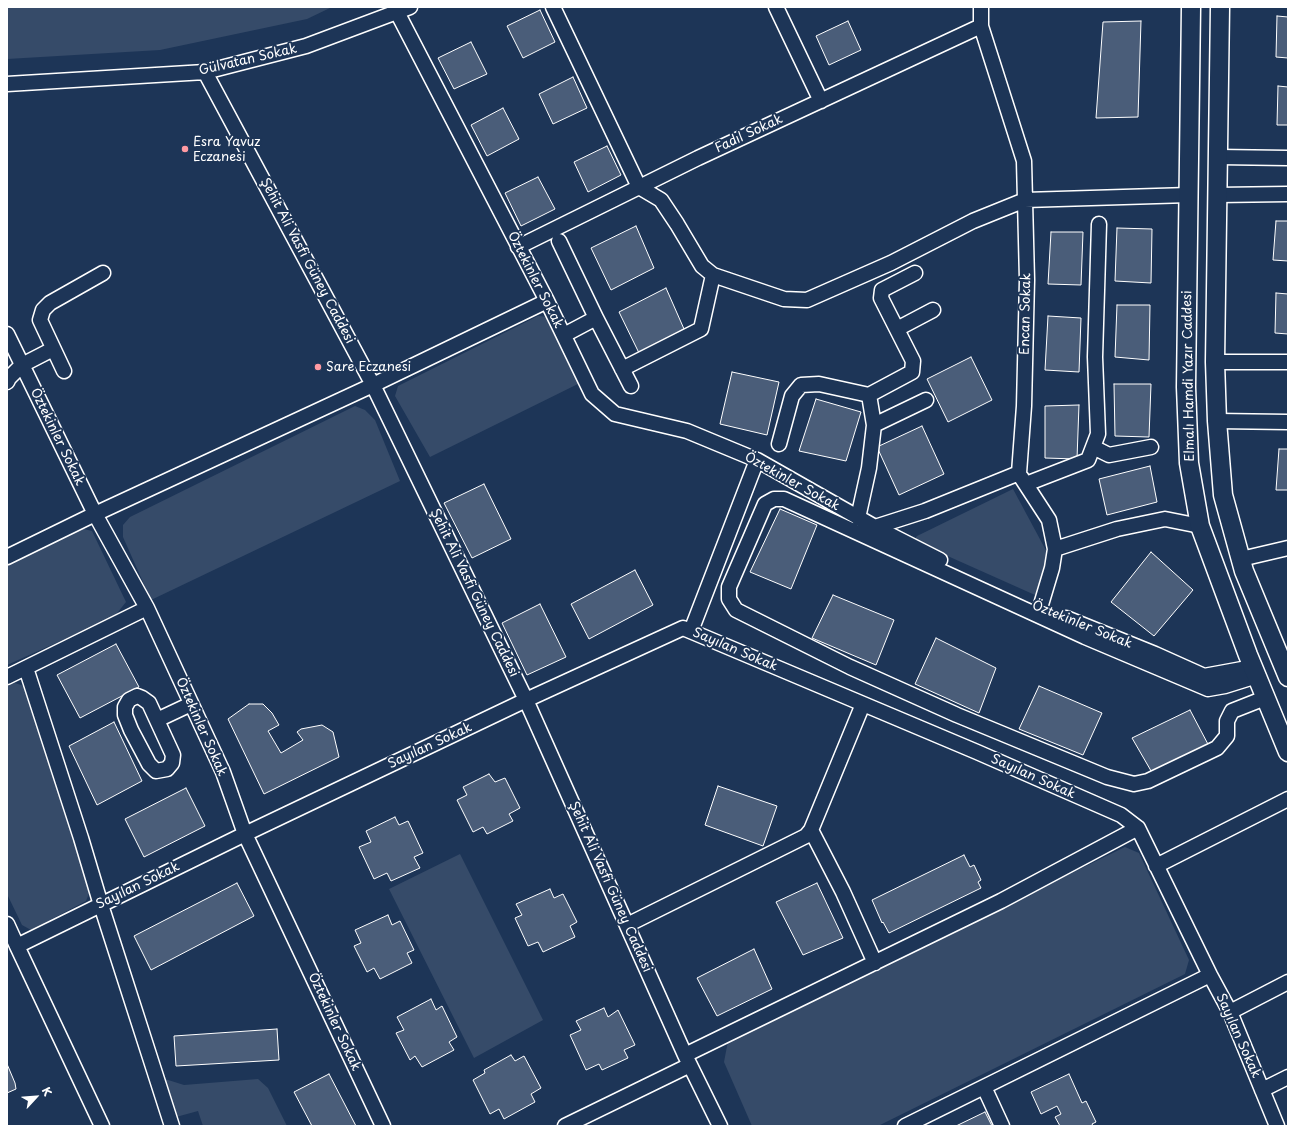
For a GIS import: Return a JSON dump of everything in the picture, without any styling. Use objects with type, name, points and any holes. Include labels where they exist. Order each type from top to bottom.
[{"type":"main road","name":"Elmalı Hamdi Yazır Caddesi","points":[[1191,7],[1186,387],[1189,463],[1200,526],[1265,698],[1288,752]]},
{"type":"main road","name":"Elmalı Hamdi Yazır Caddesi","points":[[1220,7],[1215,362],[1217,421],[1223,495],[1244,571],[1288,677]]},
{"type":"street","points":[[553,7],[639,187],[661,200],[702,266],[713,275],[784,299],[807,300],[892,263],[973,221],[1025,200],[1189,195]]},
{"type":"street","points":[[776,7],[820,101]]},
{"type":"street","name":"Encan Sokak","points":[[981,7],[982,26],[1024,161],[1027,280],[1022,479]]},
{"type":"street","name":"Gülvatan Sokak","points":[[7,84],[206,72],[306,46],[403,10]]},
{"type":"street","name":"Öztekinler Sokak","points":[[403,10],[518,247],[547,301],[592,394],[615,414],[687,431],[757,460],[874,528],[982,582],[1040,608],[1155,654],[1204,676],[1255,672]]},
{"type":"street","name":"Fadıl Sokak","points":[[518,247],[698,158],[982,26]]},
{"type":"street","name":"Şehit Ali Vasfi Güney Caddesi","points":[[206,72],[373,386],[526,700],[688,1060],[720,1126]]},
{"type":"street","points":[[1218,157],[1288,158]]},
{"type":"street","points":[[1217,195],[1288,194]]},
{"type":"street","points":[[874,528],[1022,479],[1088,460],[1098,434],[1095,357],[1099,224]]},
{"type":"street","points":[[559,242],[631,386]]},
{"type":"street","points":[[64,371],[40,320],[43,310],[50,303],[103,273]]},
{"type":"street","points":[[779,444],[792,396],[802,385],[819,384],[869,395],[912,372],[913,361],[881,298],[882,290],[915,273]]},
{"type":"street","points":[[622,369],[701,328],[713,275]]},
{"type":"street","points":[[7,557],[95,514],[373,386],[547,301]]},
{"type":"street","points":[[897,329],[933,310]]},
{"type":"street","points":[[564,335],[596,318]]},
{"type":"street","name":"Öztekinler Sokak","points":[[7,334],[95,514],[147,608],[223,772],[245,834],[383,1126]]},
{"type":"street","points":[[7,382],[22,365],[53,349]]},
{"type":"street","points":[[1215,362],[1288,362]]},
{"type":"street","points":[[858,518],[869,468],[874,425],[869,395]]},
{"type":"street","points":[[874,425],[926,400]]},
{"type":"street","points":[[1217,421],[1288,422]]},
{"type":"street","points":[[1093,446],[1109,455],[1151,447]]},
{"type":"street","points":[[691,631],[757,460]]},
{"type":"street","points":[[1022,479],[1048,520],[1055,549],[1052,568],[1040,608]]},
{"type":"street","points":[[1255,672],[1225,686],[1208,689],[1078,634],[784,499],[774,499],[765,504],[729,587],[729,599],[736,610],[850,667],[957,715],[1107,777],[1134,784],[1148,781],[1217,748],[1227,736],[1227,721],[1232,711],[1265,698]]},
{"type":"street","points":[[1055,549],[1117,529],[1165,518],[1200,526]]},
{"type":"street","points":[[1241,559],[1288,548]]},
{"type":"street","points":[[7,677],[147,608]]},
{"type":"street","name":"Sayılan Sokak","points":[[17,946],[245,834],[526,700],[683,628],[1121,815],[1138,828],[1210,975],[1230,1012],[1277,1126]]},
{"type":"street","points":[[26,668],[172,1126]]},
{"type":"street","points":[[137,696],[142,698],[149,703],[157,720],[173,755],[172,763],[167,769],[156,771],[149,764],[131,730],[125,714],[125,707],[129,700],[137,696]]},
{"type":"street","points":[[157,720],[191,704]]},
{"type":"street","points":[[627,925],[806,836],[811,830],[863,704]]},
{"type":"street","points":[[1156,866],[1288,799]]},
{"type":"street","points":[[565,1126],[688,1060],[875,963],[1001,901],[1138,828]]},
{"type":"street","points":[[811,830],[843,892],[875,963]]},
{"type":"street","points":[[7,924],[102,1126]]},
{"type":"street","points":[[905,1126],[1210,975]]},
{"type":"street","points":[[1230,1012],[1288,982]]},
{"type":"street","points":[[1262,1090],[1288,1077]]},
{"type":"street","points":[[984,1087],[1002,1126]]},
{"type":"shaded area","points":[[7,7],[332,7],[307,19],[160,50],[7,59]]},
{"type":"shaded area","points":[[538,316],[550,317],[584,381],[430,457],[395,396],[398,386]]},
{"type":"shaded area","points":[[355,406],[365,410],[375,420],[400,481],[151,600],[123,537],[123,525],[130,517]]},
{"type":"shaded area","points":[[1013,489],[1049,556],[1035,595],[914,541],[917,536]]},
{"type":"shaded area","points":[[80,528],[92,531],[126,602],[114,617],[7,665],[7,565]]},
{"type":"shaded area","points":[[15,683],[24,686],[90,891],[86,901],[31,930],[22,925],[7,894],[7,686]]},
{"type":"shaded area","points":[[1125,847],[1139,853],[1189,960],[1185,974],[878,1126],[752,1126],[724,1062],[728,1041]]},
{"type":"shaded area","points":[[460,854],[543,1020],[474,1058],[389,889]]},
{"type":"shaded area","points":[[165,1079],[184,1085],[258,1079],[268,1088],[287,1126],[203,1126],[198,1111],[176,1117]]},
{"type":"building","points":[[540,10],[555,42],[523,58],[507,26]]},
{"type":"building","points":[[1277,16],[1288,17],[1288,58],[1276,57]]},
{"type":"building","points":[[848,21],[861,50],[829,65],[816,36]]},
{"type":"building","points":[[1141,21],[1138,117],[1096,118],[1103,22]]},
{"type":"building","points":[[471,42],[487,74],[454,89],[438,58]]},
{"type":"building","points":[[573,77],[587,108],[553,124],[539,94]]},
{"type":"building","points":[[1278,86],[1288,87],[1288,125],[1277,125]]},
{"type":"building","points":[[503,108],[519,139],[487,156],[471,125]]},
{"type":"building","points":[[607,146],[621,175],[588,192],[574,162]]},
{"type":"building","points":[[538,177],[555,209],[521,226],[505,193]]},
{"type":"building","points":[[1276,221],[1288,221],[1288,261],[1273,260]]},
{"type":"building","points":[[636,226],[654,268],[611,290],[591,248]]},
{"type":"building","points":[[1117,228],[1152,229],[1151,283],[1115,281]]},
{"type":"building","points":[[1051,232],[1083,232],[1081,285],[1048,284]]},
{"type":"building","points":[[666,288],[684,329],[639,353],[619,312]]},
{"type":"building","points":[[1276,293],[1288,294],[1288,334],[1275,333]]},
{"type":"building","points":[[1117,305],[1150,305],[1149,360],[1115,357]]},
{"type":"building","points":[[1048,316],[1081,318],[1079,372],[1045,370]]},
{"type":"building","points":[[971,357],[992,400],[948,422],[927,379]]},
{"type":"building","points":[[732,372],[779,382],[767,435],[720,424]]},
{"type":"building","points":[[1114,384],[1151,384],[1149,437],[1115,436]]},
{"type":"building","points":[[816,399],[861,412],[846,461],[799,451]]},
{"type":"building","points":[[1079,405],[1077,459],[1045,458],[1045,406]]},
{"type":"building","points":[[922,426],[944,474],[899,495],[877,447]]},
{"type":"building","points":[[1279,449],[1288,449],[1288,490],[1276,490]]},
{"type":"building","points":[[1150,466],[1157,502],[1107,515],[1099,479]]},
{"type":"building","points":[[484,484],[511,539],[472,558],[444,503]]},
{"type":"building","points":[[780,509],[817,525],[791,589],[750,572]]},
{"type":"building","points":[[1151,552],[1193,590],[1154,636],[1111,602]]},
{"type":"building","points":[[635,570],[653,605],[589,639],[571,604]]},
{"type":"building","points":[[833,595],[894,620],[876,665],[812,638]]},
{"type":"building","points":[[540,604],[566,657],[527,675],[502,623]]},
{"type":"building","points":[[936,638],[996,668],[979,713],[915,684]]},
{"type":"building","points":[[116,644],[139,687],[80,718],[57,675]]},
{"type":"building","points":[[1039,686],[1102,713],[1083,755],[1019,729]]},
{"type":"building","points":[[249,704],[263,704],[272,713],[279,725],[268,731],[281,753],[303,740],[297,732],[301,729],[322,725],[333,732],[339,757],[264,794],[228,719]]},
{"type":"building","points":[[1190,710],[1210,748],[1154,776],[1132,738]]},
{"type":"building","points":[[114,722],[142,781],[97,805],[69,746]]},
{"type":"building","points":[[489,774],[495,782],[505,778],[520,808],[509,814],[513,821],[487,834],[483,827],[473,832],[457,800],[467,795],[463,787]]},
{"type":"building","points":[[718,786],[777,806],[763,846],[705,825]]},
{"type":"building","points":[[186,788],[205,826],[144,857],[125,819]]},
{"type":"building","points":[[395,817],[399,825],[408,821],[423,853],[414,857],[420,868],[391,881],[387,873],[374,879],[359,847],[371,842],[366,831]]},
{"type":"building","points":[[964,855],[970,867],[974,865],[981,880],[978,882],[981,888],[889,933],[883,922],[882,923],[872,900]]},
{"type":"building","points":[[237,883],[254,916],[151,970],[134,936]]},
{"type":"building","points":[[817,883],[843,938],[803,955],[776,902]]},
{"type":"building","points":[[550,889],[554,898],[563,894],[577,922],[570,926],[575,937],[543,952],[538,942],[528,946],[515,918],[522,915],[516,904]]},
{"type":"building","points":[[388,915],[392,925],[400,921],[414,950],[407,953],[412,963],[380,979],[374,968],[367,972],[354,946],[361,943],[355,930]]},
{"type":"building","points":[[754,949],[772,989],[717,1016],[697,978]]},
{"type":"building","points":[[431,999],[436,1010],[442,1006],[457,1037],[449,1042],[454,1050],[422,1067],[415,1056],[410,1060],[396,1033],[404,1030],[397,1017]]},
{"type":"building","points":[[604,1008],[608,1017],[618,1010],[635,1045],[624,1050],[628,1058],[602,1070],[599,1064],[586,1070],[570,1035],[581,1030],[576,1021]]},
{"type":"building","points":[[277,1029],[279,1060],[176,1066],[174,1036]]},
{"type":"building","points":[[511,1055],[515,1061],[524,1056],[541,1088],[531,1094],[535,1102],[504,1119],[499,1109],[490,1114],[473,1080],[485,1073],[484,1070]]},
{"type":"building","points":[[7,1064],[16,1089],[7,1093]]},
{"type":"building","points":[[329,1074],[356,1126],[312,1126],[294,1092]]},
{"type":"building","points":[[1069,1074],[1082,1103],[1086,1101],[1096,1122],[1092,1124],[1093,1126],[1060,1126],[1055,1117],[1061,1114],[1057,1106],[1041,1114],[1031,1092]]},
{"type":"building","points":[[985,1112],[992,1126],[956,1126]]},
{"type":"place","name":"Esra Yavuz Eczanesi","points":[[185,149]]},
{"type":"place","name":"Sare Eczanesi","points":[[318,367]]}]
